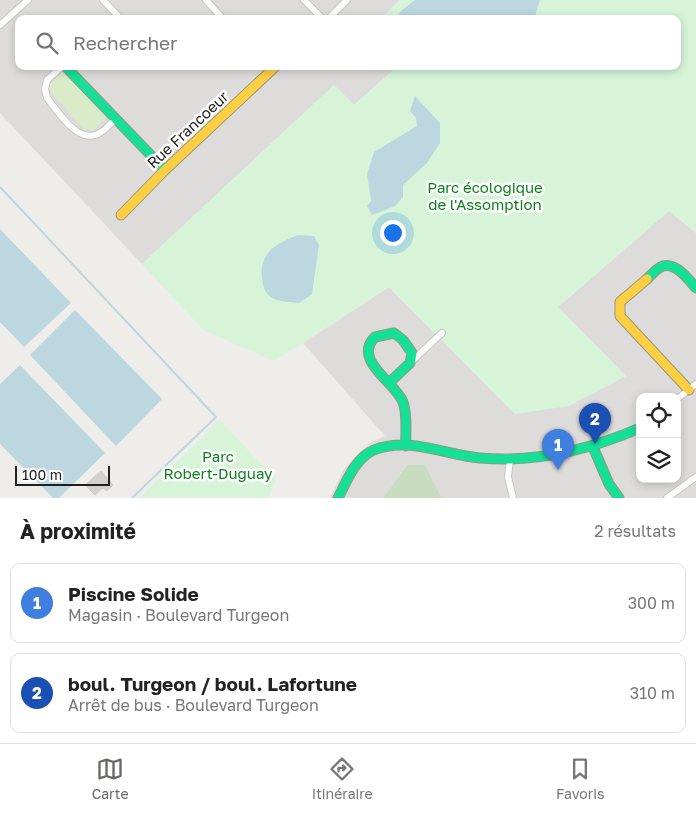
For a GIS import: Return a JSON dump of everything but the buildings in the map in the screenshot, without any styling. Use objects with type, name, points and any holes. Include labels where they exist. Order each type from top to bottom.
[{"type":"street","points":[[0,25],[28,0]]},
{"type":"street","points":[[102,0],[117,15]]},
{"type":"street","points":[[206,0],[219,15]]},
{"type":"street","points":[[304,0],[319,15]]},
{"type":"street","points":[[332,15],[347,0]]},
{"type":"street","points":[[59,70],[47,80],[47,98],[77,132],[87,136],[97,134],[116,119]]},
{"type":"street","points":[[68,70],[165,170]]},
{"type":"street","name":"Rue Francoeur","points":[[121,215],[165,170],[270,70]]},
{"type":"street","points":[[681,397],[693,387],[620,316],[618,309],[620,302],[662,266],[671,265],[680,270],[696,288]]},
{"type":"street","points":[[406,446],[403,403],[390,382],[370,362],[366,355],[370,342],[377,336],[394,333],[403,340],[412,353],[410,363]]},
{"type":"street","points":[[390,382],[442,333]]},
{"type":"street","points":[[338,498],[355,465],[364,456],[374,450],[391,446],[406,446],[479,458],[532,458],[593,447],[636,430]]},
{"type":"street","points":[[593,447],[609,484],[619,498]]},
{"type":"street","points":[[510,458],[508,478],[513,498]]},
{"type":"street","points":[[667,498],[696,477]]},
{"type":"shaded area","points":[[0,0],[400,0],[385,15],[15,15],[15,70],[393,70],[354,105],[334,85],[142,264],[0,113]]},
{"type":"shaded area","points":[[669,211],[696,233],[696,498],[442,498],[425,465],[407,465],[383,498],[330,498],[344,469],[371,442],[385,436],[303,343],[389,287],[515,414],[625,376],[558,307]]},
{"type":"green space","name":"Parc écologique de l'Assomption","points":[[400,0],[696,0],[696,233],[669,211],[558,307],[626,376],[569,406],[515,414],[389,287],[274,361],[203,330],[142,264],[334,85],[354,105],[393,70],[681,70],[681,15],[385,15]]},
{"type":"green space","points":[[64,70],[105,111],[106,118],[95,129],[85,130],[51,93],[50,85]]},
{"type":"green space","name":"Parc Robert-Duguay","points":[[220,420],[276,480],[268,498],[139,498]]},
{"type":"green space","points":[[407,465],[425,465],[442,498],[383,498]]},
{"type":"water","points":[[415,0],[540,0],[535,15],[398,15]]},
{"type":"water","points":[[415,96],[440,123],[440,143],[427,163],[403,185],[403,197],[395,206],[372,215],[367,206],[371,201],[367,174],[374,152],[417,126],[416,118],[410,111]]},
{"type":"water","points":[[0,229],[71,303],[24,347],[0,322]]},
{"type":"water","points":[[298,235],[314,236],[319,245],[312,294],[299,303],[272,298],[263,287],[263,261],[277,245]]},
{"type":"water","points":[[75,310],[162,399],[116,446],[30,355]]},
{"type":"water","points":[[20,365],[105,453],[59,498],[53,498],[0,444],[0,384]]},
{"type":"waterway","points":[[0,187],[216,417],[132,498]]},
{"type":"traffic: fast","points":[[69,70],[165,170]]},
{"type":"traffic: fast","points":[[647,279],[659,268],[668,265],[682,272],[696,288]]},
{"type":"traffic: fast","points":[[390,382],[410,363],[412,353],[403,340],[394,333],[375,337],[369,346],[369,354],[377,371],[399,394],[403,402],[406,418],[406,446]]},
{"type":"traffic: fast","points":[[338,498],[352,471],[362,458],[374,450],[387,446],[414,446],[480,458],[521,459],[562,453],[601,443],[636,430]]},
{"type":"traffic: fast","points":[[593,447],[609,484],[619,498]]},
{"type":"traffic: slow","points":[[121,215],[165,170],[272,70]]},
{"type":"traffic: slow","points":[[647,279],[620,302],[620,316],[689,390]]},
{"type":"place","name":"boul. Turgeon / boul. Lafortune","points":[[595,444]]},
{"type":"place","name":"Piscine Solide","points":[[558,470]]}]
